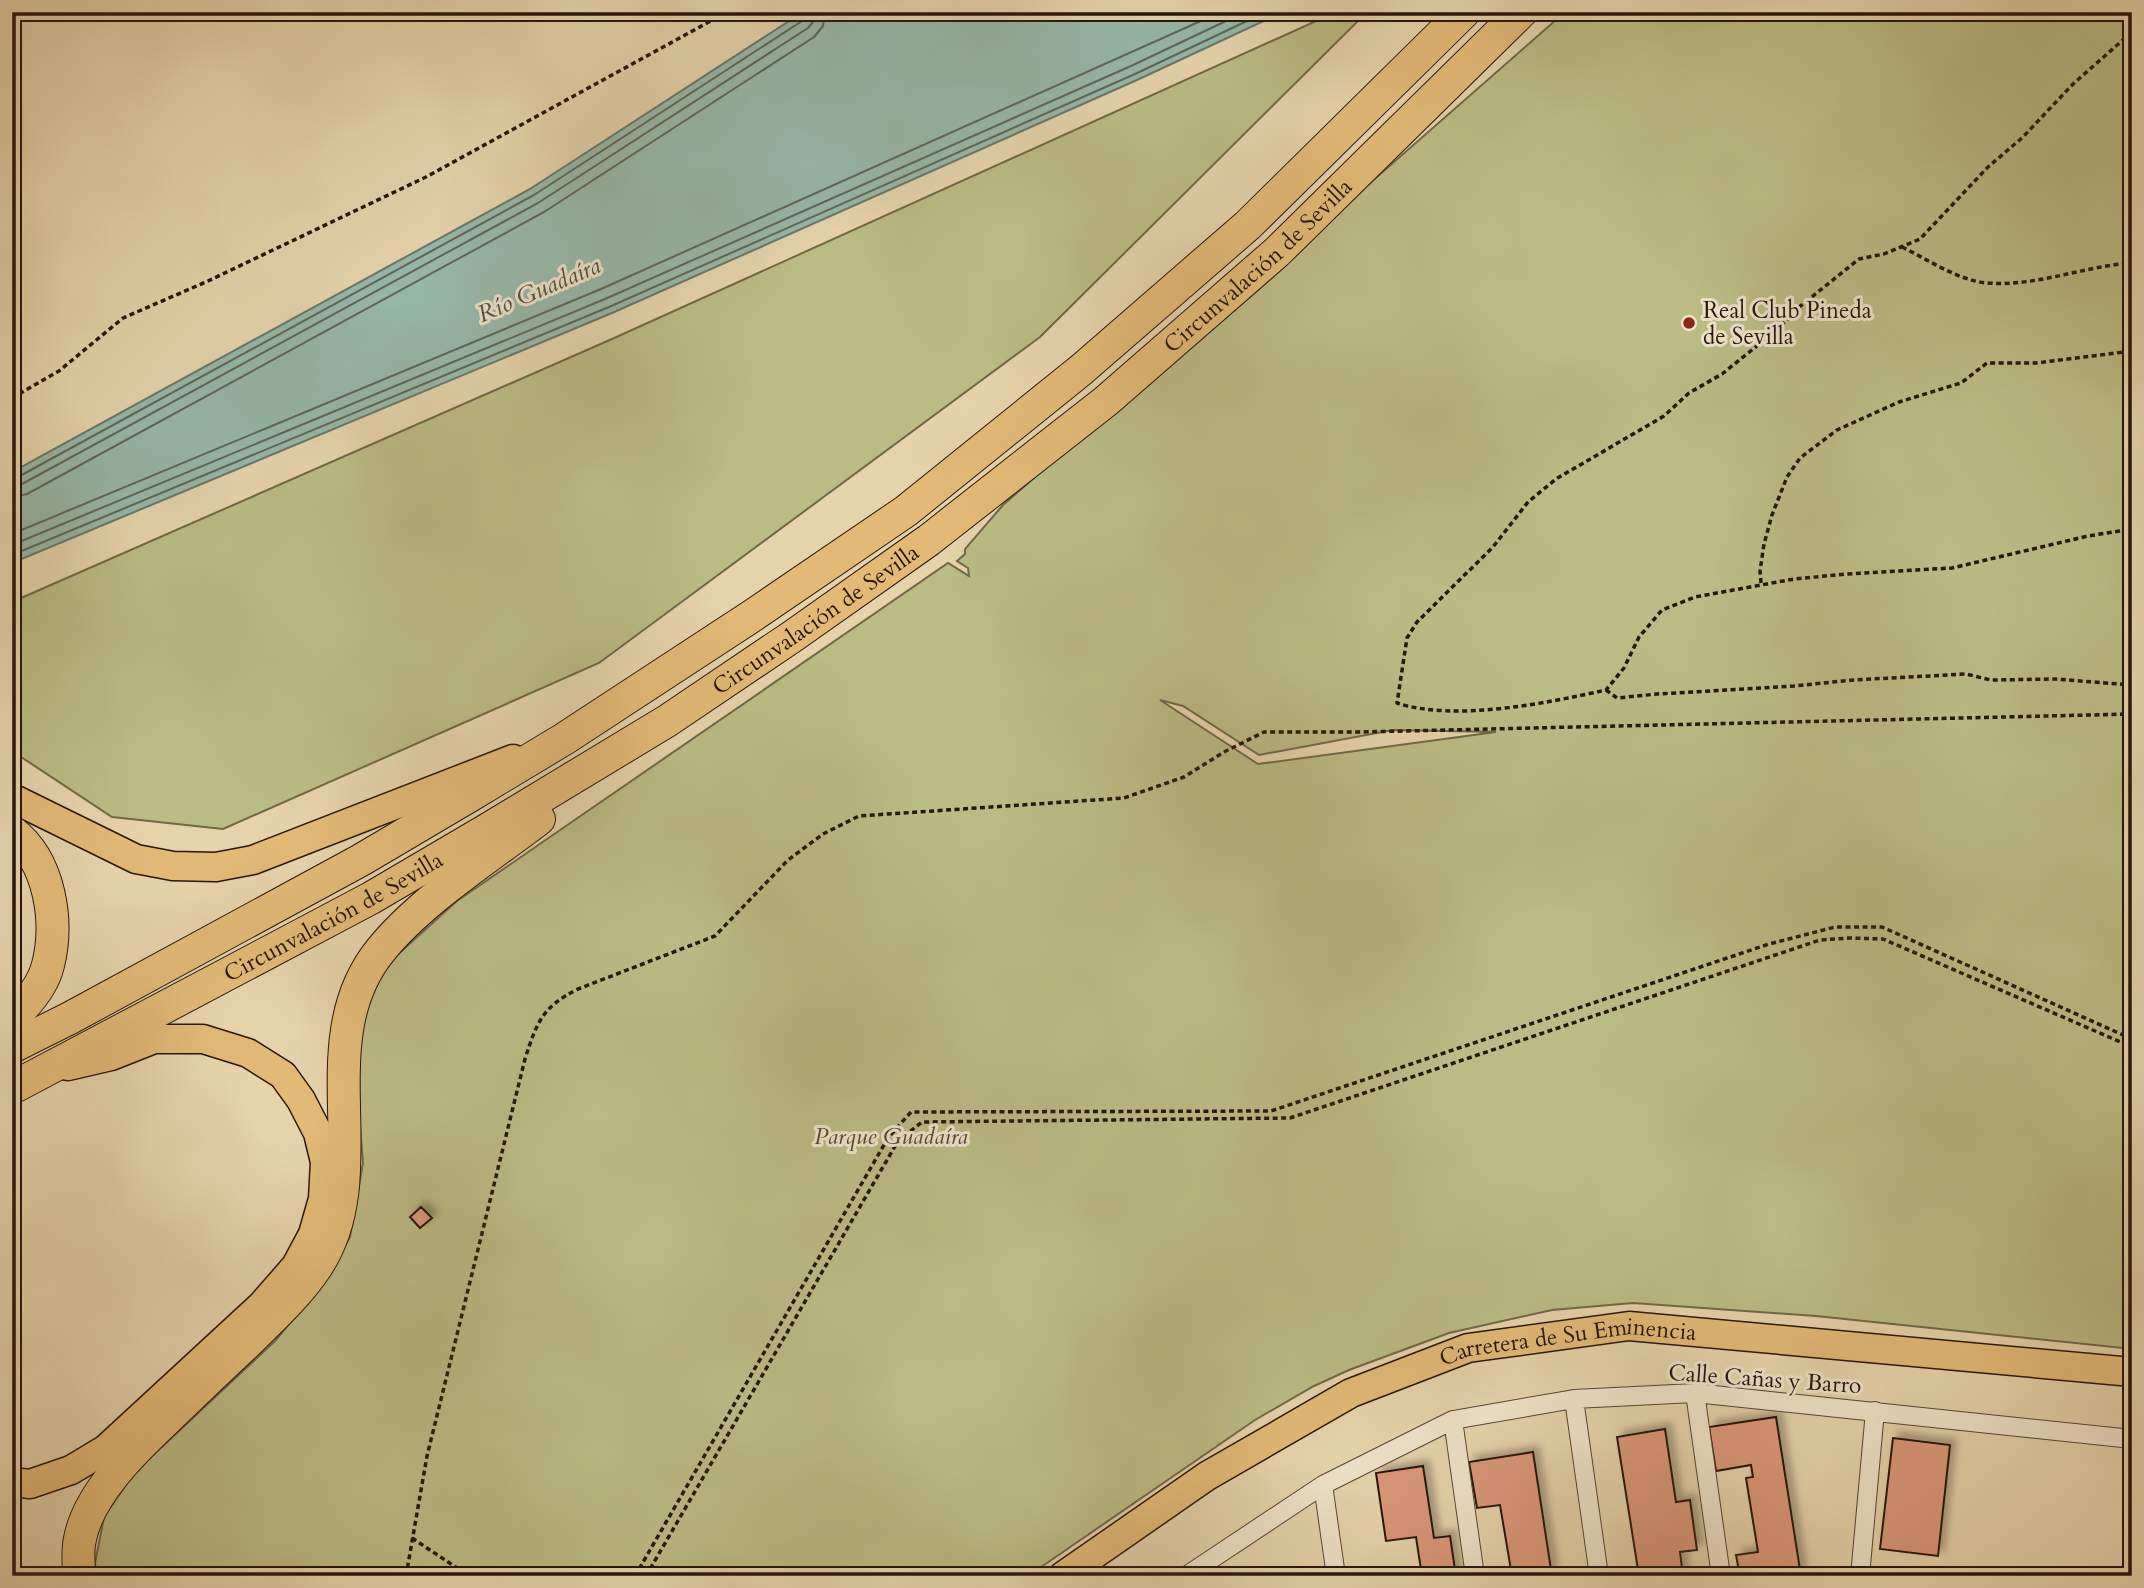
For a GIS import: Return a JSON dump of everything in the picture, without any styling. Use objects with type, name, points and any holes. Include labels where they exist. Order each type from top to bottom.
[{"type":"highway","name":"Circunvalación de Sevilla","points":[[12,1047],[361,860],[564,739],[906,511],[1060,387],[1248,225],[1464,12]]},
{"type":"highway","name":"Circunvalación de Sevilla","points":[[12,1088],[371,898],[667,721],[929,540],[1106,401],[1277,252],[1521,12]]},
{"type":"highway","points":[[79,1576],[80,1538],[97,1497],[132,1452],[292,1300],[318,1264],[334,1232],[343,1196],[345,1147],[342,1068],[348,1024],[360,985],[379,951],[417,912],[667,721]]},
{"type":"highway","points":[[12,832],[23,840],[46,881],[54,926],[47,968],[29,1001],[12,1018]]},
{"type":"main road","points":[[12,798],[136,859],[173,866],[216,867],[253,860],[564,739]]},
{"type":"main road","points":[[12,1482],[30,1484],[71,1470],[106,1449],[262,1305],[296,1266],[313,1234],[323,1199],[325,1162],[318,1133],[301,1100],[283,1075],[248,1053],[203,1039],[154,1040],[111,1056],[44,1071]]},
{"type":"main road","name":"Carretera de Su Eminencia","points":[[1063,1576],[1207,1476],[1352,1393],[1468,1349],[1629,1326],[2132,1372]]},
{"type":"street","name":"Calle Cañas y Barro","points":[[1186,1576],[1322,1485],[1453,1419],[1574,1399],[1695,1393],[2132,1439]]},
{"type":"street","points":[[1695,1393],[1721,1576]]},
{"type":"street","points":[[1574,1399],[1599,1576]]},
{"type":"street","points":[[1860,1576],[1875,1411]]},
{"type":"street","points":[[1453,1419],[1475,1576]]},
{"type":"street","points":[[1322,1485],[1336,1576]]},
{"type":"path","points":[[12,398],[59,371],[123,318],[208,281],[426,177],[727,12]]},
{"type":"path","points":[[2132,32],[2073,84],[2023,137],[1988,167],[1920,239],[1884,254],[1859,259],[1797,308],[1778,329],[1723,374],[1689,393],[1664,416],[1556,479],[1528,502],[1493,547],[1417,622],[1407,638],[1397,703],[1417,709],[1529,706],[1606,690],[1624,668],[1639,637],[1662,610],[1695,597],[1761,584],[1846,574],[1952,568],[2132,528]]},
{"type":"path","points":[[1902,247],[1959,276],[1986,283],[2024,281],[2108,264],[2132,263]]},
{"type":"path","points":[[1761,584],[1764,544],[1787,477],[1800,458],[1837,430],[1899,402],[1961,383],[1987,363],[2036,363],[2132,351]]},
{"type":"path","points":[[1606,690],[1618,698],[1966,674],[1991,680],[2055,679],[2132,685]]},
{"type":"path","points":[[406,1576],[427,1456],[536,1024],[557,999],[715,936],[789,860],[823,834],[859,816],[1124,798],[1184,777],[1224,752],[1264,732],[2132,714]]},
{"type":"path","points":[[635,1576],[888,1138],[911,1112],[1271,1111],[1769,944],[1835,927],[1882,927],[2132,1039]]},
{"type":"path","points":[[646,1576],[898,1140],[922,1122],[1290,1118],[1820,940],[1849,938],[1883,939],[2132,1047]]},
{"type":"path","points":[[412,1538],[470,1576]]},
{"type":"green space","points":[[1336,12],[1367,12],[1040,337],[599,663],[223,829],[112,817],[12,751],[12,602],[612,339]]},
{"type":"green space","name":"Parque Guadaíra","points":[[1565,12],[2132,12],[2132,1349],[1816,1316],[1633,1303],[1552,1310],[1449,1333],[1349,1370],[1314,1386],[1255,1420],[1028,1576],[96,1576],[95,1563],[104,1517],[134,1473],[275,1341],[327,1278],[350,1237],[363,1163],[357,1089],[360,1024],[385,966],[457,901],[948,563],[969,576],[968,568],[957,561],[1003,505]],"holes":[[[1160,700],[1183,706],[1259,755],[1393,730],[1496,732],[1258,764]]]},
{"type":"water","name":"Río Guadaíra","points":[[803,12],[1283,12],[1137,80],[612,313],[12,563],[12,472],[530,189]]},
{"type":"building","points":[[421,1207],[432,1218],[420,1228],[410,1217]]},
{"type":"building","points":[[1776,1417],[1801,1576],[1740,1576],[1736,1555],[1758,1552],[1746,1478],[1753,1477],[1751,1465],[1716,1471],[1709,1427]]},
{"type":"building","points":[[1665,1429],[1676,1502],[1690,1500],[1697,1550],[1680,1552],[1683,1576],[1639,1576],[1617,1437]]},
{"type":"building","points":[[1893,1438],[1950,1445],[1938,1556],[1880,1549]]},
{"type":"building","points":[[1533,1452],[1552,1576],[1512,1576],[1500,1505],[1477,1508],[1469,1462]]},
{"type":"building","points":[[1423,1466],[1434,1538],[1450,1536],[1456,1576],[1422,1576],[1416,1537],[1386,1541],[1376,1473]]},
{"type":"place","name":"Real Club Pineda de Sevilla","points":[[1689,323]]}]
